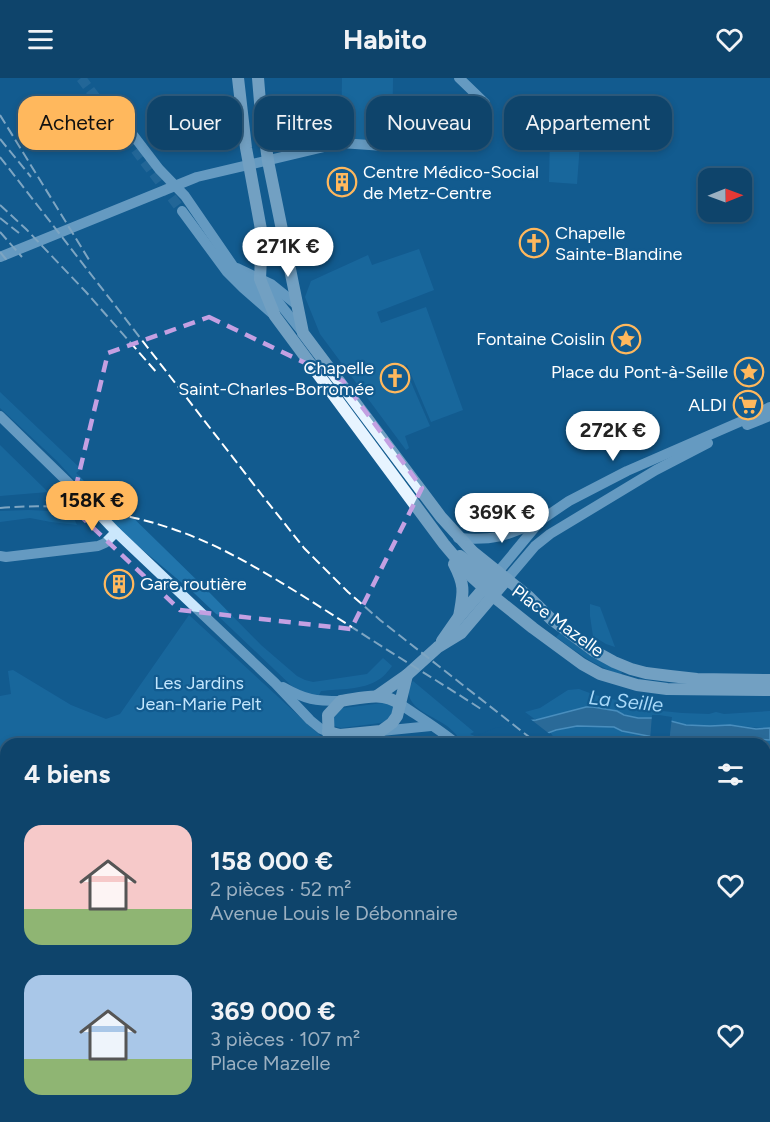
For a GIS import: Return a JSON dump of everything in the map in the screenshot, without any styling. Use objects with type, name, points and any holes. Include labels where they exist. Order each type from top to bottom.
[{"type":"main road","points":[[238,78],[249,164],[262,235],[260,279],[275,316]]},
{"type":"main road","points":[[258,78],[268,161],[303,333]]},
{"type":"main road","points":[[459,78],[478,96]]},
{"type":"main road","points":[[135,138],[159,169],[184,196],[240,276],[268,298]]},
{"type":"main road","points":[[0,256],[192,178],[341,143],[366,144]]},
{"type":"main road","points":[[182,211],[227,272],[275,316],[444,544],[471,576],[496,583]]},
{"type":"main road","points":[[234,267],[278,289],[297,305]]},
{"type":"main road","points":[[260,279],[441,517],[473,552],[496,583]]},
{"type":"main road","name":"Place Mazelle","points":[[496,583],[542,520],[562,506],[627,471],[770,407]]},
{"type":"main road","points":[[0,416],[116,532],[331,738]]},
{"type":"main road","name":"Place Mazelle","points":[[496,583],[535,546],[569,521],[678,457],[770,416]]},
{"type":"main road","points":[[458,538],[477,539],[502,536],[542,520]]},
{"type":"main road","points":[[2,557],[98,546],[105,543],[116,532]]},
{"type":"main road","points":[[444,544],[461,578],[462,595],[459,618]]},
{"type":"main road","points":[[438,647],[459,618],[496,583]]},
{"type":"main road","points":[[377,696],[407,675],[438,647],[461,633],[496,583]]},
{"type":"main road","name":"Place Mazelle","points":[[496,583],[552,618],[594,651],[669,683]]},
{"type":"main road","name":"Place Mazelle","points":[[496,583],[533,628],[582,664],[600,674],[637,685],[669,683]]},
{"type":"main road","points":[[637,685],[646,673]]},
{"type":"main road","points":[[381,731],[395,720],[407,675]]},
{"type":"main road","points":[[669,683],[716,679],[770,680]]},
{"type":"main road","points":[[275,682],[305,698],[317,700],[341,701],[377,696],[391,698],[450,738]]},
{"type":"main road","points":[[669,683],[770,690]]},
{"type":"main road","points":[[332,738],[328,715],[341,701]]},
{"type":"main road","points":[[338,738],[431,726]]},
{"type":"highlighted area","points":[[209,317],[343,381],[422,488],[351,629],[180,610],[71,507],[108,353]]},
{"type":"green space","points":[[342,78],[393,78],[393,96],[366,96],[366,144],[354,144],[354,96],[342,96]]},
{"type":"green space","points":[[550,150],[579,150],[577,184],[549,182]]},
{"type":"green space","points":[[419,249],[434,290],[377,312],[381,323],[426,307],[463,410],[431,422],[407,365],[404,366],[430,426],[405,436],[409,448],[406,450],[320,334],[305,297],[311,281],[368,255],[372,265]]},
{"type":"green space","points":[[0,392],[81,469],[76,473],[103,500],[117,502],[261,645],[297,676],[313,682],[367,674],[383,658],[392,666],[380,679],[365,686],[321,691],[318,697],[297,691],[194,593],[126,536],[57,461],[0,408]]},
{"type":"green space","points":[[0,445],[48,492],[0,496]]},
{"type":"green space","points":[[0,511],[71,512],[77,525],[30,518],[0,522]]},
{"type":"green space","points":[[590,604],[600,607],[615,647],[593,636]]},
{"type":"green space","name":"Les Jardins Jean-Marie Pelt","points":[[189,615],[323,738],[0,738],[0,696],[11,694],[8,671],[13,670],[71,705],[106,719],[120,714]]},
{"type":"green space","points":[[560,633],[588,654],[622,672],[621,675],[572,649],[556,637]]},
{"type":"green space","points":[[413,681],[474,732],[470,734],[479,738],[454,738],[458,737],[453,731],[413,703],[409,690]]},
{"type":"green space","points":[[579,689],[662,711],[724,714],[770,711],[770,728],[728,725],[690,726],[661,718],[632,716],[617,711],[558,714],[536,720],[525,712],[540,708],[568,690]]},
{"type":"green space","points":[[383,703],[394,707],[393,714],[386,721],[341,728],[334,726],[334,716],[343,708]]},
{"type":"green space","points":[[577,726],[614,727],[622,731],[658,738],[554,738],[550,732]]},
{"type":"shaded area","points":[[593,707],[617,711],[638,718],[659,718],[686,725],[770,728],[770,738],[658,738],[622,731],[614,727],[577,726],[556,730],[534,738],[478,738],[526,721]]},
{"type":"pier","points":[[652,715],[672,717],[670,738],[650,738]]},
{"type":"pier","points":[[529,718],[551,735],[543,738],[482,738],[478,735],[495,728],[512,725]]},
{"type":"tunnel","points":[[81,78],[182,211]]},
{"type":"railway","points":[[0,115],[91,263]]},
{"type":"railway","points":[[0,139],[31,177]]},
{"type":"railway","points":[[0,157],[304,548],[380,620],[530,738]]},
{"type":"railway","points":[[0,205],[86,292],[158,374]]},
{"type":"railway","points":[[0,218],[19,233]]},
{"type":"railway","points":[[0,232],[22,257]]},
{"type":"railway","points":[[0,252],[9,263]]},
{"type":"railway","points":[[0,508],[29,506],[87,509],[144,520],[199,539],[243,560],[277,580],[481,709]]},
{"type":"place","name":"Centre Médico-Social de Metz-Centre","points":[[342,182]]},
{"type":"place","name":"Chapelle Sainte-Blandine","points":[[534,243]]},
{"type":"place","name":"Fontaine Coislin","points":[[626,339]]},
{"type":"place","name":"Place du Pont-à-Seille","points":[[749,372]]},
{"type":"place","name":"Chapelle Saint-Charles-Borromée","points":[[395,378]]},
{"type":"place","name":"ALDI","points":[[748,405]]},
{"type":"place","name":"Gare routière","points":[[119,584]]},
{"type":"water label","name":"La Seille","points":[[626,701]]}]
